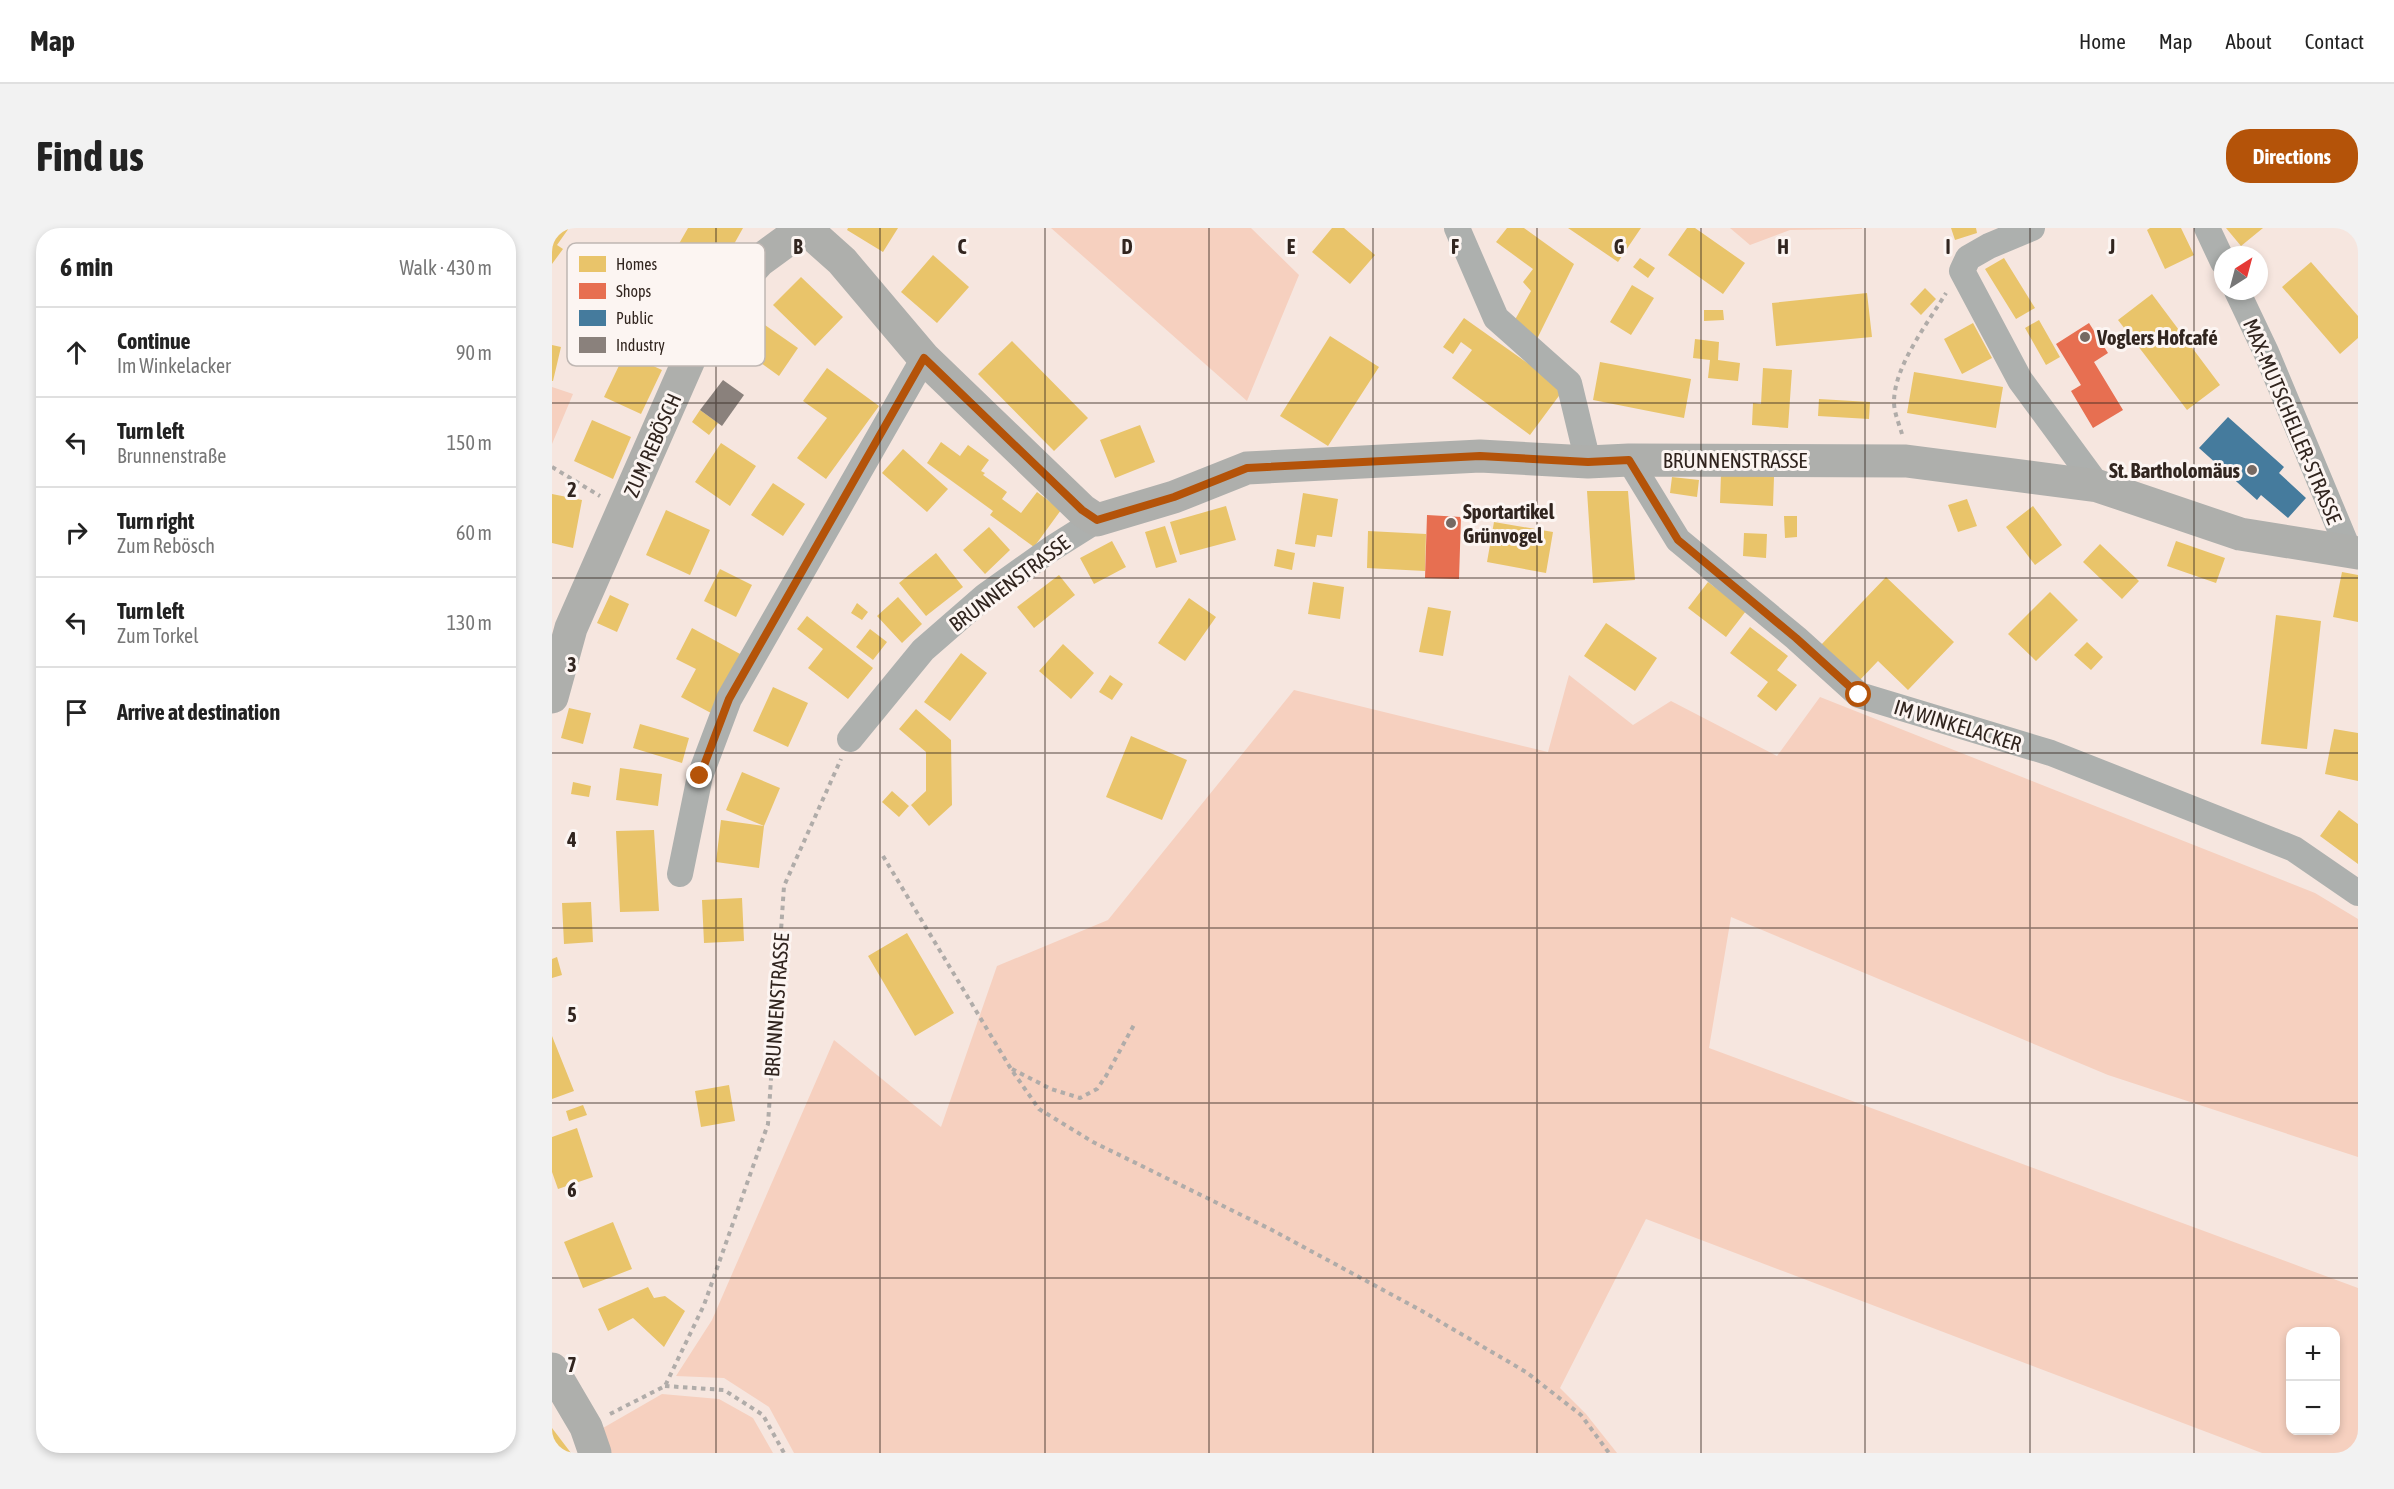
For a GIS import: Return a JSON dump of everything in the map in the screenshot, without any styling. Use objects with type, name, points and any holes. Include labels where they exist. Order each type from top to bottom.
[{"type":"street","name":"ZUM REBÖSCH","points":[[765,257],[804,228],[842,261],[924,358],[1082,510],[1097,520]]},
{"type":"street","points":[[1457,228],[1496,318],[1569,383],[1588,462]]},
{"type":"street","points":[[2032,228],[1989,246],[1968,258],[1962,271],[2020,380],[2098,486]]},
{"type":"street","points":[[2207,228],[2215,246]]},
{"type":"street","name":"MAX-MUTSCHELLER-STRASSE","points":[[2241,300],[2353,552]]},
{"type":"street","points":[[680,874],[700,776],[729,699],[924,358]]},
{"type":"street","name":"ZUM REBÖSCH","points":[[552,696],[571,628],[686,366]]},
{"type":"street","name":"BRUNNENSTRASSE","points":[[850,739],[923,650],[985,597],[1051,549],[1097,520],[1174,497],[1247,468],[1480,456],[1588,462],[1629,460],[1906,461],[2098,486],[2240,534],[2353,552]]},
{"type":"street","name":"IM WINKELACKER","points":[[1629,460],[1678,540],[1796,638],[1859,695],[2062,757],[2294,849],[2358,893]]},
{"type":"street","points":[[552,1369],[591,1440]]},
{"type":"path","points":[[1906,461],[1894,402],[1899,376],[1910,352],[1962,271]]},
{"type":"path","points":[[552,467],[623,510]]},
{"type":"path","name":"BRUNNENSTRASSE","points":[[665,1386],[704,1305],[768,1124],[784,885],[850,739]]},
{"type":"path","points":[[883,856],[1011,1069],[1040,1109],[1092,1142],[1272,1230],[1422,1311],[1526,1372],[1581,1415],[1609,1453]]},
{"type":"path","points":[[1011,1069],[1052,1089],[1080,1098],[1097,1089],[1135,1023]]},
{"type":"path","points":[[591,1440],[665,1386],[724,1390],[763,1415],[784,1453]]},
{"type":"shaded area","points":[[1051,228],[1251,228],[1299,275],[1247,401]]},
{"type":"shaded area","points":[[1730,228],[1862,229],[1790,230],[1750,245]]},
{"type":"shaded area","points":[[552,387],[573,394],[552,444]]},
{"type":"shaded area","points":[[1569,675],[1633,725],[1671,701],[1777,756],[1820,697],[2315,893],[2358,919],[2358,1157],[2108,1075],[1731,917],[1709,1048],[2358,1288],[2358,1453],[2262,1453],[1646,1219],[1560,1388],[1586,1414],[1617,1453],[794,1453],[769,1407],[724,1378],[676,1376],[712,1320],[834,1040],[941,1127],[997,966],[1108,920],[1294,690],[1548,752]]},
{"type":"shaded area","points":[[662,1394],[719,1399],[753,1418],[773,1453],[603,1453],[596,1432]]},
{"type":"building: Homes","points":[[552,228],[569,228],[557,245],[563,249],[552,264]]},
{"type":"building: Homes","points":[[688,228],[743,228],[735,243],[679,243]]},
{"type":"building: Homes","points":[[848,228],[898,228],[883,252],[847,230]]},
{"type":"building: Homes","points":[[1332,228],[1344,228],[1375,255],[1350,284],[1312,252]]},
{"type":"building: Homes","points":[[1507,228],[1524,228],[1574,264],[1537,339],[1512,325],[1531,291],[1523,282],[1533,269],[1496,242]]},
{"type":"building: Homes","points":[[1568,228],[1641,228],[1618,262]]},
{"type":"building: Homes","points":[[1687,228],[1695,228],[1745,263],[1723,294],[1668,255]]},
{"type":"building: Homes","points":[[1951,228],[1976,228],[1977,233],[1955,240]]},
{"type":"building: Homes","points":[[2150,228],[2181,228],[2194,255],[2165,269],[2147,230]]},
{"type":"building: Homes","points":[[2226,228],[2263,228],[2241,246]]},
{"type":"building: Homes","points":[[933,255],[969,287],[937,323],[901,292]]},
{"type":"building: Homes","points":[[1640,258],[1655,268],[1648,278],[1633,267]]},
{"type":"building: Homes","points":[[2004,258],[2035,308],[2016,319],[1985,269]]},
{"type":"building: Homes","points":[[2311,262],[2358,316],[2358,338],[2340,354],[2282,287]]},
{"type":"building: Homes","points":[[801,277],[843,317],[815,346],[773,305]]},
{"type":"building: Homes","points":[[1632,285],[1654,298],[1631,335],[1610,322]]},
{"type":"building: Homes","points":[[1925,288],[1936,299],[1921,315],[1910,304]]},
{"type":"building: Homes","points":[[1867,293],[1872,337],[1776,346],[1772,303]]},
{"type":"building: Homes","points":[[2152,294],[2220,385],[2187,410],[2118,320]]},
{"type":"building: Homes","points":[[1704,310],[1723,310],[1724,320],[1704,321]]},
{"type":"building: Homes","points":[[1464,318],[1564,389],[1530,435],[1452,378],[1472,350],[1461,342],[1453,354],[1443,347]]},
{"type":"building: Homes","points":[[2039,320],[2060,357],[2046,365],[2025,328]]},
{"type":"building: Homes","points":[[1973,323],[1992,358],[1962,374],[1944,339]]},
{"type":"building: Homes","points":[[765,325],[798,348],[779,376],[765,366]]},
{"type":"building: Homes","points":[[1330,336],[1379,367],[1328,446],[1280,416]]},
{"type":"building: Homes","points":[[1695,339],[1719,342],[1718,360],[1740,363],[1738,381],[1708,378],[1710,360],[1693,358]]},
{"type":"building: Homes","points":[[1012,341],[1088,418],[1054,451],[978,374]]},
{"type":"building: Homes","points":[[552,345],[561,347],[553,381],[552,381]]},
{"type":"building: Homes","points":[[1600,362],[1691,379],[1684,418],[1593,400]]},
{"type":"building: Homes","points":[[619,366],[653,366],[662,370],[641,414],[604,397]]},
{"type":"building: Homes","points":[[827,368],[879,406],[826,479],[797,458],[827,418],[803,401]]},
{"type":"building: Homes","points":[[1763,368],[1792,370],[1788,428],[1752,425],[1753,403],[1761,404]]},
{"type":"building: Homes","points":[[1914,372],[2003,387],[1996,428],[1907,413]]},
{"type":"building: Homes","points":[[1819,399],[1870,402],[1869,419],[1818,416]]},
{"type":"building: Homes","points":[[700,410],[718,423],[709,435],[692,422]]},
{"type":"building: Homes","points":[[592,420],[631,437],[613,479],[574,461]]},
{"type":"building: Homes","points":[[1140,425],[1155,462],[1115,478],[1100,440]]},
{"type":"building: Homes","points":[[941,442],[960,456],[968,445],[989,460],[981,471],[985,473],[983,475],[1007,492],[1002,499],[1021,513],[1037,492],[1061,510],[1034,547],[990,515],[993,511],[927,463]]},
{"type":"building: Homes","points":[[721,443],[756,466],[730,506],[695,482]]},
{"type":"building: Homes","points":[[903,449],[948,489],[927,512],[882,473]]},
{"type":"building: Homes","points":[[1721,473],[1774,477],[1773,506],[1720,503]]},
{"type":"building: Homes","points":[[1672,477],[1699,480],[1697,497],[1670,493]]},
{"type":"building: Homes","points":[[773,483],[805,504],[783,536],[751,515]]},
{"type":"building: Homes","points":[[1587,491],[1628,491],[1635,580],[1593,583]]},
{"type":"building: Homes","points":[[1303,493],[1338,499],[1332,537],[1317,535],[1315,547],[1295,544]]},
{"type":"building: Homes","points":[[552,494],[582,500],[573,548],[552,543]]},
{"type":"building: Homes","points":[[1967,499],[1977,526],[1958,532],[1948,505]]},
{"type":"building: Homes","points":[[1226,506],[1236,540],[1180,555],[1170,522]]},
{"type":"building: Homes","points":[[2033,506],[2062,545],[2035,565],[2006,527]]},
{"type":"building: Homes","points":[[666,510],[710,530],[690,575],[646,555]]},
{"type":"building: Homes","points":[[1784,516],[1797,516],[1797,537],[1785,538]]},
{"type":"building: Homes","points":[[1494,522],[1553,532],[1546,573],[1487,562]]},
{"type":"building: Homes","points":[[1165,526],[1177,562],[1156,568],[1145,532]]},
{"type":"building: Homes","points":[[989,527],[1010,550],[985,574],[963,550]]},
{"type":"building: Homes","points":[[1368,531],[1426,534],[1425,571],[1367,568]]},
{"type":"building: Homes","points":[[1744,533],[1767,534],[1766,558],[1743,556]]},
{"type":"building: Homes","points":[[1112,541],[1126,567],[1094,584],[1080,558]]},
{"type":"building: Homes","points":[[2176,541],[2225,558],[2216,583],[2167,566]]},
{"type":"building: Homes","points":[[2100,544],[2139,581],[2122,599],[2083,562]]},
{"type":"building: Homes","points":[[1277,549],[1295,553],[1292,570],[1274,566]]},
{"type":"building: Homes","points":[[936,553],[963,587],[926,616],[899,583]]},
{"type":"building: Homes","points":[[720,569],[752,585],[736,617],[704,601]]},
{"type":"building: Homes","points":[[2342,572],[2358,575],[2358,622],[2333,617]]},
{"type":"building: Homes","points":[[1059,575],[1075,595],[1034,628],[1017,607]]},
{"type":"building: Homes","points":[[1886,577],[1954,642],[1908,690],[1878,661],[1858,682],[1820,646]]},
{"type":"building: Homes","points":[[1313,582],[1344,587],[1340,619],[1308,614]]},
{"type":"building: Homes","points":[[1708,582],[1746,611],[1726,637],[1688,608]]},
{"type":"building: Homes","points":[[2050,592],[2078,620],[2036,661],[2008,634]]},
{"type":"building: Homes","points":[[610,595],[629,604],[617,632],[597,623]]},
{"type":"building: Homes","points":[[898,597],[922,624],[902,643],[877,616]]},
{"type":"building: Homes","points":[[1189,598],[1216,617],[1185,661],[1158,643]]},
{"type":"building: Homes","points":[[857,603],[868,612],[862,620],[851,613]]},
{"type":"building: Homes","points":[[1428,607],[1451,611],[1443,656],[1419,652]]},
{"type":"building: Homes","points":[[2276,615],[2321,621],[2307,749],[2261,744]]},
{"type":"building: Homes","points":[[807,616],[873,668],[848,699],[808,668],[823,649],[797,629]]},
{"type":"building: Homes","points":[[1606,623],[1657,658],[1635,691],[1584,656]]},
{"type":"building: Homes","points":[[1750,627],[1788,656],[1777,670],[1797,685],[1776,711],[1757,696],[1768,682],[1730,653]]},
{"type":"building: Homes","points":[[692,628],[742,655],[711,713],[681,697],[696,669],[676,659]]},
{"type":"building: Homes","points":[[870,629],[887,642],[873,660],[856,647]]},
{"type":"building: Homes","points":[[2087,642],[2103,657],[2091,670],[2074,655]]},
{"type":"building: Homes","points":[[1063,644],[1094,673],[1071,699],[1039,671]]},
{"type":"building: Homes","points":[[961,653],[987,673],[950,721],[924,702]]},
{"type":"building: Homes","points":[[1110,675],[1123,684],[1112,700],[1099,692]]},
{"type":"building: Homes","points":[[773,687],[808,703],[788,747],[753,731]]},
{"type":"building: Homes","points":[[569,708],[591,713],[583,744],[561,738]]},
{"type":"building: Homes","points":[[916,709],[951,740],[952,805],[929,826],[911,805],[926,791],[926,752],[899,729]]},
{"type":"building: Homes","points":[[640,724],[689,738],[682,763],[633,748]]},
{"type":"building: Homes","points":[[2334,729],[2358,733],[2358,781],[2325,774]]},
{"type":"building: Homes","points":[[1131,736],[1187,760],[1162,820],[1106,797]]},
{"type":"building: Homes","points":[[620,768],[662,774],[658,806],[616,800]]},
{"type":"building: Homes","points":[[742,772],[780,788],[764,826],[726,810]]},
{"type":"building: Homes","points":[[573,782],[591,786],[589,797],[571,794]]},
{"type":"building: Homes","points":[[892,791],[909,806],[899,817],[882,802]]},
{"type":"building: Homes","points":[[2339,810],[2358,824],[2358,864],[2320,836]]},
{"type":"building: Homes","points":[[721,820],[764,826],[759,868],[716,862]]},
{"type":"building: Homes","points":[[654,830],[659,911],[620,912],[616,831]]},
{"type":"building: Homes","points":[[742,898],[744,941],[704,943],[702,900]]},
{"type":"building: Homes","points":[[591,902],[593,942],[564,944],[562,903]]},
{"type":"building: Homes","points":[[907,933],[954,1013],[915,1036],[868,956]]},
{"type":"building: Homes","points":[[557,957],[562,975],[552,978],[552,959]]},
{"type":"building: Homes","points":[[552,1036],[574,1091],[552,1099]]},
{"type":"building: Homes","points":[[729,1085],[735,1121],[701,1127],[695,1091]]},
{"type":"building: Homes","points":[[583,1105],[587,1115],[569,1121],[566,1111]]},
{"type":"building: Homes","points":[[577,1128],[593,1177],[558,1189],[552,1172],[552,1137]]},
{"type":"building: Homes","points":[[613,1222],[632,1269],[583,1288],[564,1242]]},
{"type":"building: Homes","points":[[648,1287],[654,1298],[665,1296],[685,1311],[664,1347],[633,1318],[608,1331],[598,1309]]},
{"type":"building: Homes","points":[[552,1428],[571,1453],[552,1453]]},
{"type":"building: Shops","points":[[2089,323],[2108,353],[2094,362],[2123,410],[2093,428],[2071,391],[2081,385],[2056,344]]},
{"type":"building: Shops","points":[[1427,515],[1461,517],[1459,579],[1425,578]]},
{"type":"building: Public","name":"St. Bartholomäus","points":[[2228,417],[2284,467],[2279,473],[2306,498],[2288,518],[2261,495],[2257,500],[2199,448]]},
{"type":"building: Industry","points":[[723,380],[744,395],[722,426],[700,410]]},
{"type":"place","name":"Voglers Hofcafé","points":[[2085,337]]},
{"type":"place","name":"St. Bartholomäus","points":[[2252,470]]},
{"type":"place","name":"Sportartikel Grünvogel","points":[[1451,523]]},
{"type":"route","points":[[700,776],[729,699],[924,358],[1082,510],[1097,520],[1174,497],[1247,468],[1480,456],[1588,462],[1629,460],[1678,540],[1796,638],[1859,695]]}]
